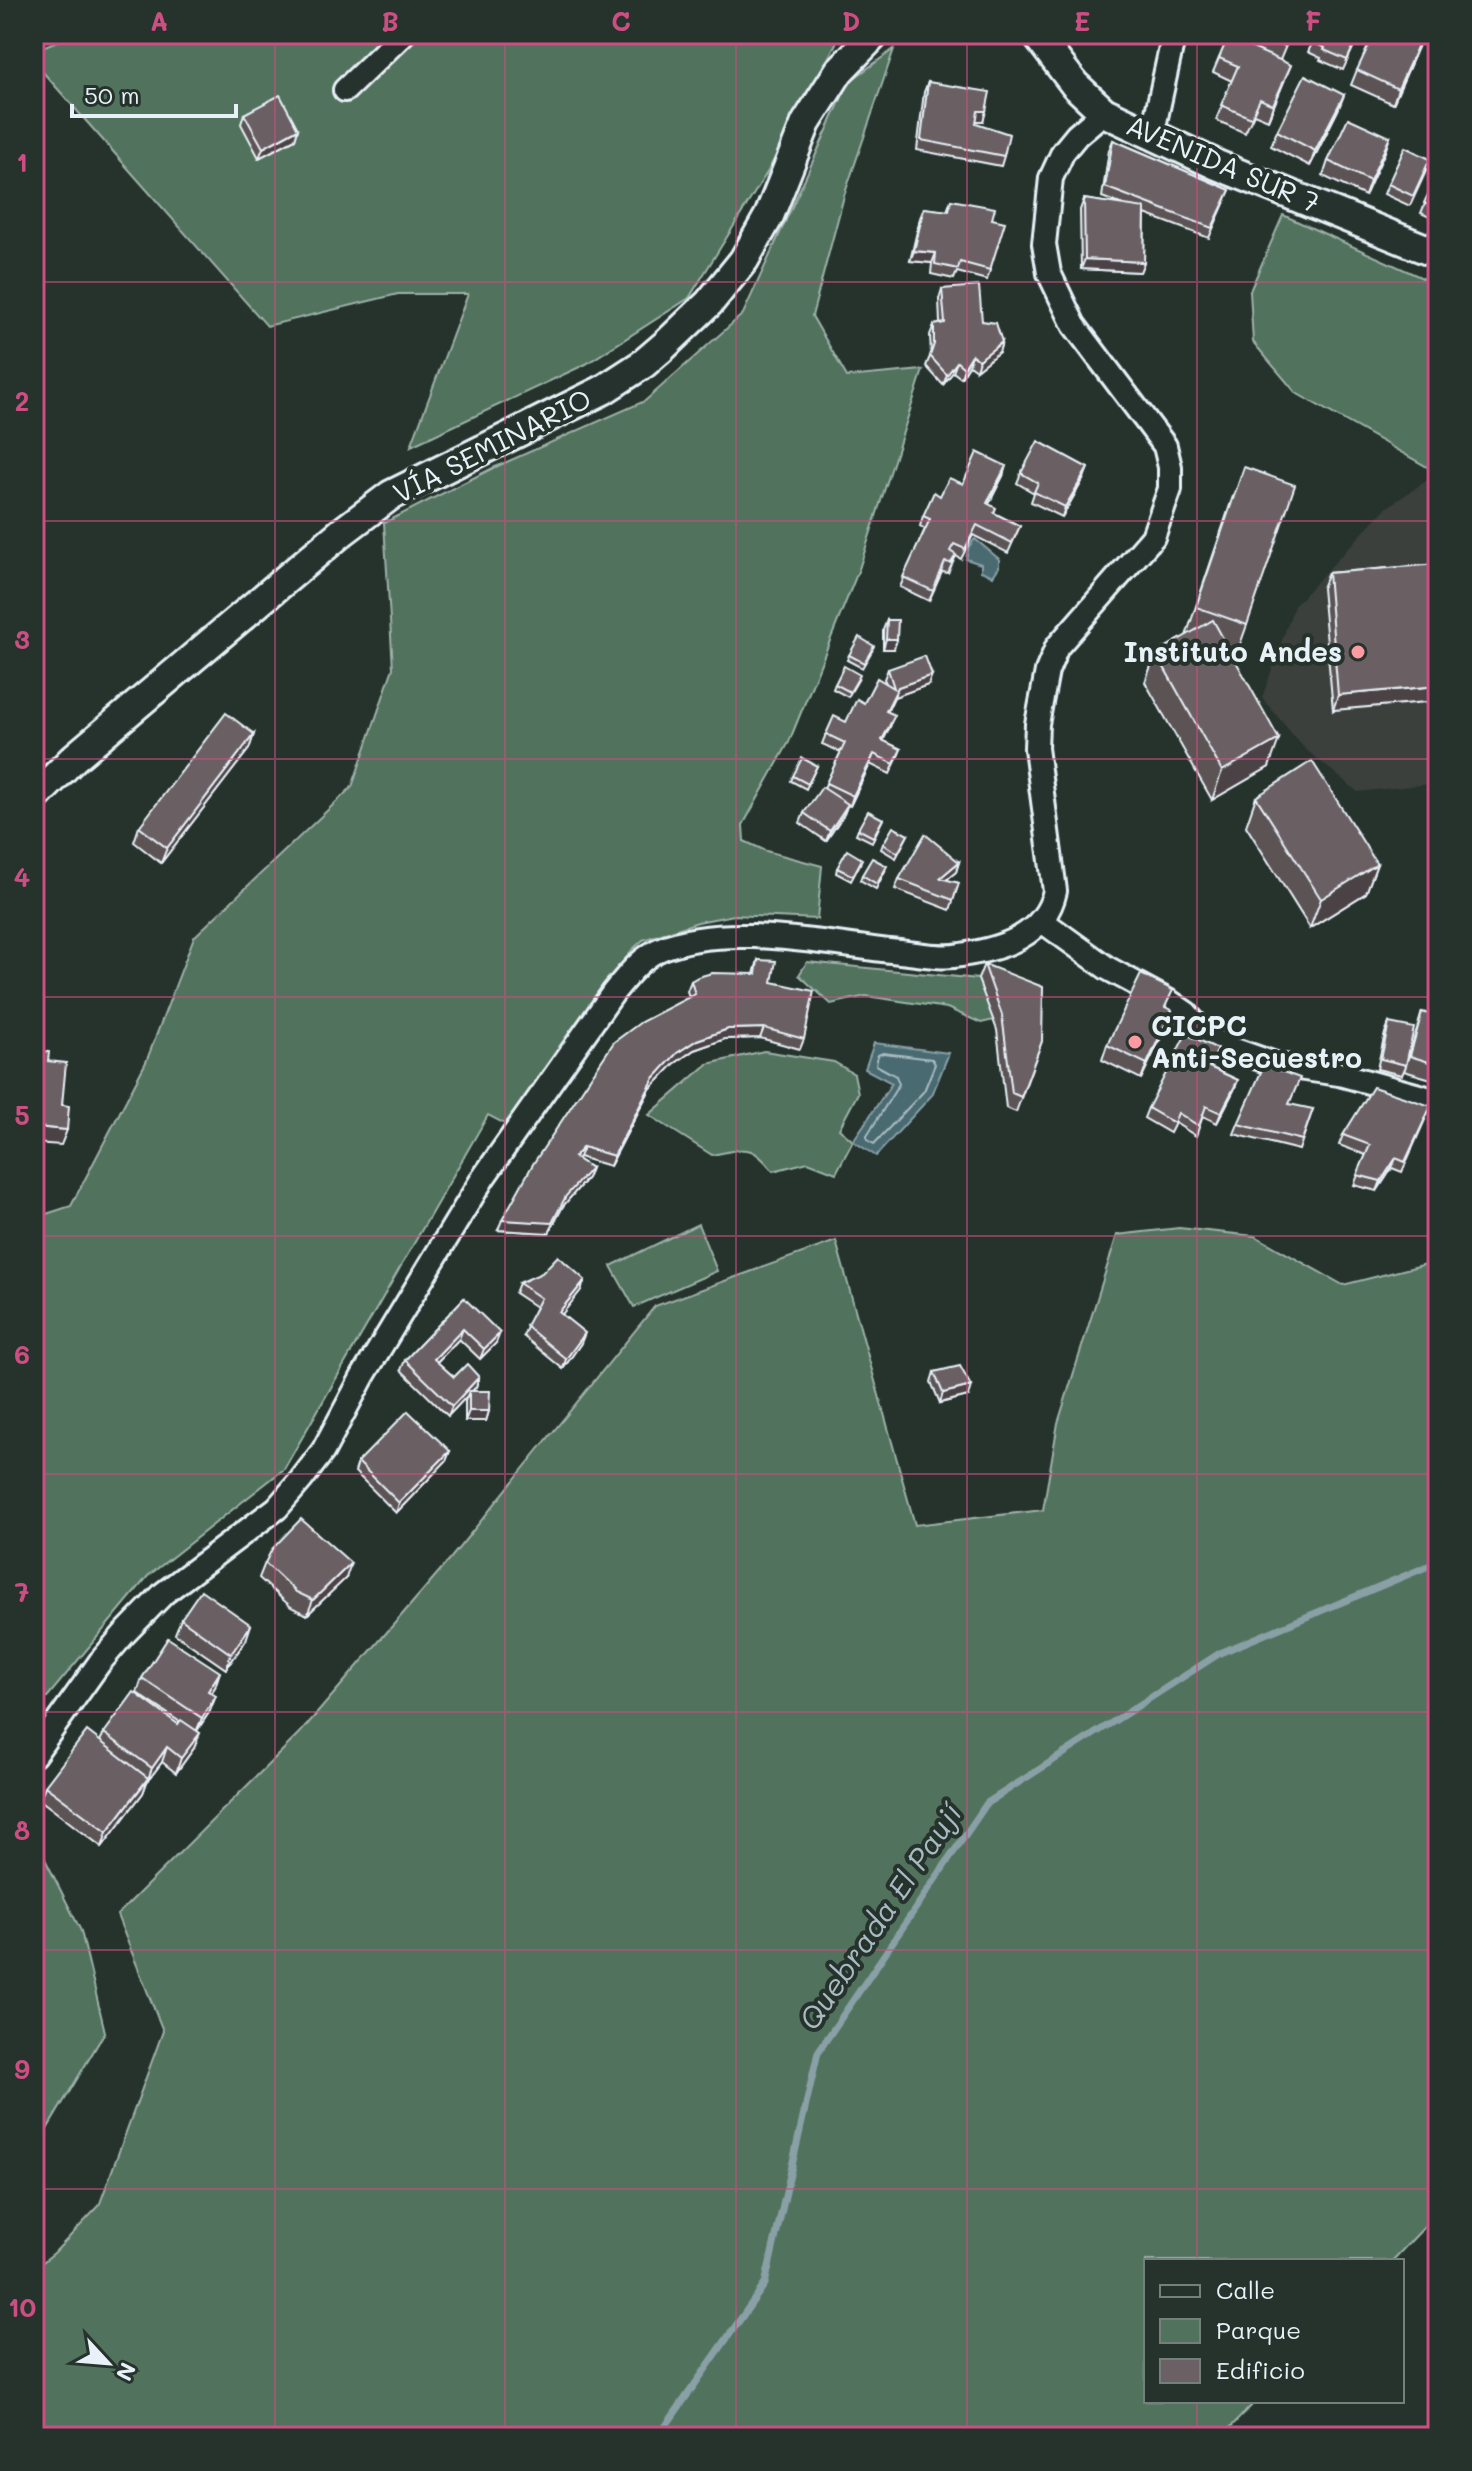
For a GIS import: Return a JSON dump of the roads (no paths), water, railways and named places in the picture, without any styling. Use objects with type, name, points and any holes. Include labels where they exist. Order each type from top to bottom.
[{"type":"main road","name":"VÍA SEMINARIO","points":[[34,798],[74,758],[342,532],[391,495],[603,390],[664,346],[709,303],[744,260],[769,216],[806,123],[839,71],[875,34]]},
{"type":"main road","name":"AVENIDA SUR 7","points":[[1036,34],[1075,85],[1104,112],[1217,165],[1438,254]]},
{"type":"street","points":[[345,90],[403,34]]},
{"type":"street","points":[[1152,136],[1174,34]]},
{"type":"street","points":[[34,1755],[100,1662],[124,1634],[164,1593],[277,1508],[301,1480],[323,1451],[363,1376],[483,1178],[632,970],[659,949],[705,937],[796,941],[959,956],[1014,941],[1035,929],[1042,921],[1053,902],[1055,891],[1036,748],[1037,724],[1047,671],[1057,647],[1153,537],[1170,489],[1170,467],[1165,446],[1074,325],[1049,273],[1044,244],[1051,178],[1063,152],[1104,112]]},
{"type":"street","points":[[1042,921],[1107,968],[1170,1002],[1186,1013],[1206,1036],[1229,1048],[1278,1065],[1339,1074],[1438,1101]]},
{"type":"water","points":[[975,539],[999,559],[999,567],[993,576],[981,571],[981,564],[966,559],[969,546]]},
{"type":"water","points":[[874,1043],[949,1053],[932,1095],[876,1156],[853,1141],[892,1083],[865,1069]]},
{"type":"waterway","name":"Quebrada El Paují","points":[[658,2437],[765,2284],[818,2052],[987,1803],[1220,1653],[1438,1562]]},
{"type":"place","name":"Instituto Andes","points":[[1358,652]]},
{"type":"place","name":"CICPC Anti-Secuestro","points":[[1135,1042]]}]
